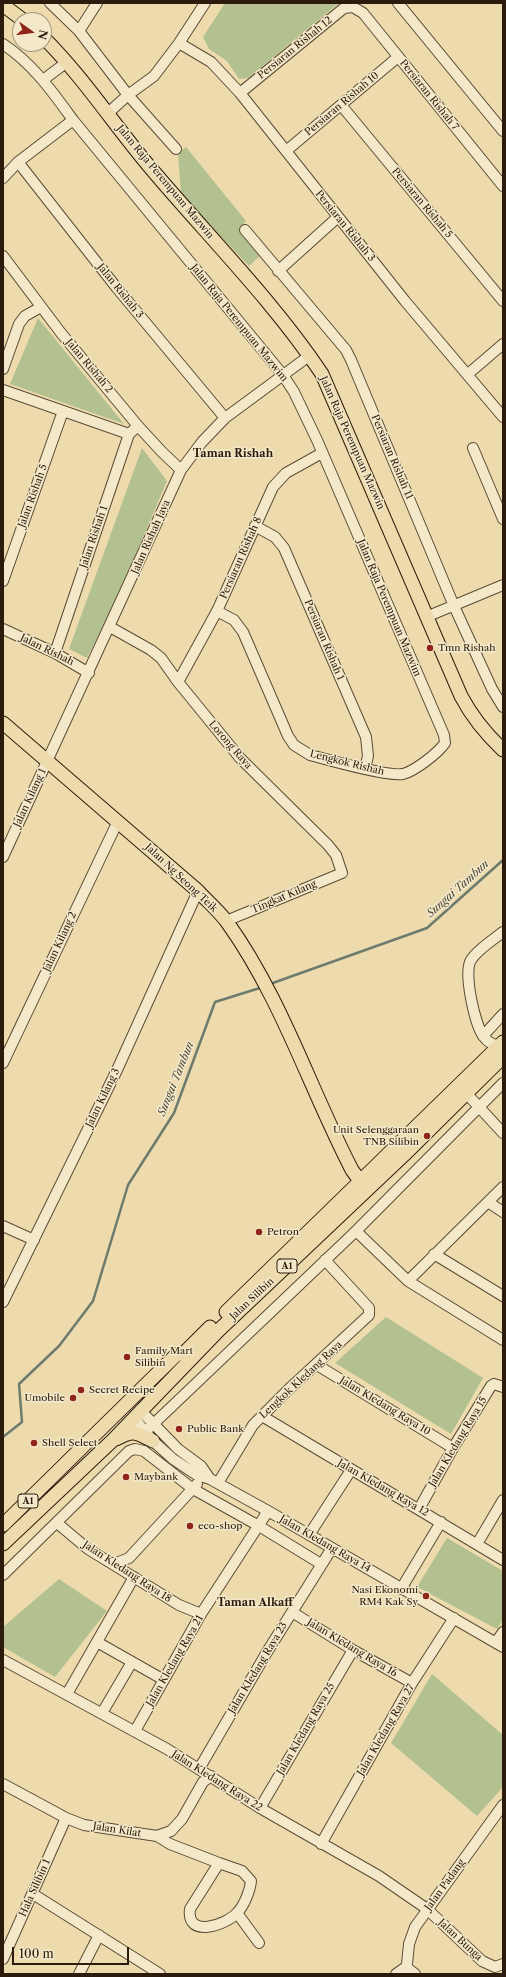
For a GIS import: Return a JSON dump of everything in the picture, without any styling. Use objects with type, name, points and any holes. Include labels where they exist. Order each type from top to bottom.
[{"type":"main road","points":[[6,5],[14,12]]},
{"type":"main road","name":"Jalan Raja Perempuan Mazwin","points":[[52,46],[67,62],[153,171],[261,294],[322,374],[342,417],[426,617],[470,713],[503,750]]},
{"type":"main road","name":"Jalan Ng Seong Teik","points":[[3,723],[118,820],[198,891],[226,921],[257,971],[307,1071],[347,1159],[360,1181]]},
{"type":"main road","points":[[446,1098],[459,1092],[467,1094],[466,1088],[468,1082],[486,1064],[495,1047]]},
{"type":"main road","name":"Jalan Silibin","points":[[3,1525],[176,1354],[185,1352],[378,1165],[495,1047]]},
{"type":"main road","name":"Jalan Silibin","points":[[3,1544],[113,1440],[135,1412],[219,1330],[467,1094]]},
{"type":"main road","points":[[347,1159],[361,1168],[370,1168],[378,1165]]},
{"type":"main road","points":[[341,1200],[347,1181],[347,1159]]},
{"type":"main road","points":[[360,1181],[368,1184],[378,1179]]},
{"type":"main road","points":[[53,1477],[81,1458],[135,1412],[182,1358],[185,1352]]},
{"type":"main road","points":[[113,1440],[132,1433],[141,1433],[149,1437]]},
{"type":"street","points":[[50,3],[79,31],[128,95],[176,150]]},
{"type":"street","points":[[79,31],[97,3]]},
{"type":"street","points":[[107,114],[128,95],[154,76],[179,43],[205,3]]},
{"type":"street","points":[[398,3],[503,132]]},
{"type":"street","name":"Persiaran Rishah 7","points":[[353,7],[363,13],[503,186]]},
{"type":"street","name":"Persiaran Rishah 12","points":[[240,93],[344,8],[353,7]]},
{"type":"street","name":"Persiaran Rishah 3","points":[[179,43],[211,62],[240,93],[405,301],[503,417]]},
{"type":"street","name":"Jalan Raja Perempuan Mazwim","points":[[3,44],[28,62],[73,120],[283,375],[294,392],[322,453],[444,735]]},
{"type":"street","name":"Persiaran Rishah 10","points":[[286,151],[398,57]]},
{"type":"street","points":[[43,80],[67,62]]},
{"type":"street","name":"Persiaran Rishah 5","points":[[341,105],[503,301]]},
{"type":"street","points":[[3,178],[18,162],[73,120]]},
{"type":"street","name":"Jalan Rishah 3","points":[[18,162],[116,287],[225,418]]},
{"type":"street","points":[[278,271],[338,217]]},
{"type":"street","name":"Persiaran Rishah 11","points":[[245,230],[346,350],[454,606],[492,689],[503,707]]},
{"type":"street","name":"Jalan Rishah 2","points":[[3,256],[41,307],[138,426],[181,470]]},
{"type":"street","points":[[3,369],[19,324],[25,316],[41,307]]},
{"type":"street","points":[[468,374],[503,344]]},
{"type":"street","name":"Jalan Rishah Jaya","points":[[47,761],[110,628],[181,470],[202,442],[225,418],[309,356]]},
{"type":"street","points":[[3,390],[129,434]]},
{"type":"street","name":"Jalan Rishah 5","points":[[3,581],[63,411]]},
{"type":"street","name":"Jalan Rishah 1","points":[[55,652],[129,434],[138,426]]},
{"type":"street","points":[[473,448],[503,519]]},
{"type":"street","name":"Persiaran Rishah 8","points":[[178,682],[217,611],[278,479],[322,453]]},
{"type":"street","name":"Persiaran Rishah 1","points":[[255,526],[275,537],[284,548],[366,737],[368,756],[365,768]]},
{"type":"street","points":[[426,617],[503,585]]},
{"type":"street","name":"Lengkok Rishah","points":[[217,611],[234,620],[243,632],[288,736],[294,745],[310,755],[397,775],[405,774],[440,750],[445,743],[444,735]]},
{"type":"street","name":"Lorong Raya","points":[[110,628],[151,650],[161,658],[178,682],[240,758],[328,845],[336,855],[342,873]]},
{"type":"street","name":"Jalan Rishah","points":[[3,629],[55,652],[89,672]]},
{"type":"street","name":"Jalan Kilang 1","points":[[3,857],[47,761]]},
{"type":"street","name":"Jalan Kilang 2","points":[[3,1064],[7,1043],[118,820]]},
{"type":"street","name":"Tingkat Kilang","points":[[226,921],[342,873]]},
{"type":"street","name":"Jalan Kilang 3","points":[[3,1302],[117,1070],[198,891]]},
{"type":"street","points":[[495,1047],[478,1025],[468,978],[468,969],[470,961],[475,955],[503,932]]},
{"type":"street","points":[[495,1047],[503,1014]]},
{"type":"street","points":[[149,1437],[154,1424],[356,1230],[503,1083]]},
{"type":"street","points":[[467,1094],[478,1108],[503,1133]]},
{"type":"street","points":[[408,1281],[503,1187]]},
{"type":"street","points":[[488,1202],[503,1212]]},
{"type":"street","points":[[3,1226],[34,1240]]},
{"type":"street","points":[[356,1230],[408,1281],[503,1340]]},
{"type":"street","points":[[434,1254],[503,1296]]},
{"type":"street","name":"Lengkok Kledang Raya","points":[[129,1558],[194,1489],[209,1478],[262,1416],[369,1315],[369,1308],[325,1260]]},
{"type":"street","name":"Jalan Kledang Raya 10","points":[[317,1365],[453,1448]]},
{"type":"street","name":"Jalan Kledang Raya 15","points":[[419,1509],[453,1448],[491,1386],[494,1384],[503,1387]]},
{"type":"street","name":"Jalan Kledang Raya 14","points":[[135,1412],[154,1424],[209,1478]]},
{"type":"street","name":"Jalan Kledang Raya 14","points":[[135,1412],[149,1437],[173,1459],[309,1534],[499,1645]]},
{"type":"street","name":"Jalan Kledang Raya 12","points":[[262,1416],[503,1560]]},
{"type":"street","points":[[3,1575],[129,1451],[135,1450],[144,1451],[194,1489],[321,1564]]},
{"type":"street","points":[[309,1534],[351,1470]]},
{"type":"street","points":[[477,1544],[503,1500]]},
{"type":"street","name":"Jalan Kledang Raya 21","points":[[135,1731],[201,1614],[268,1511]]},
{"type":"street","points":[[401,1589],[441,1522]]},
{"type":"street","name":"Jalan Kledang Raya 18","points":[[57,1523],[88,1549],[179,1605],[201,1614]]},
{"type":"street","name":"Jalan Kledang Raya 23","points":[[199,1769],[292,1612],[332,1548]]},
{"type":"street","points":[[67,1694],[132,1576],[129,1558],[114,1564]]},
{"type":"street","name":"Jalan Kledang Raya 16","points":[[292,1612],[353,1650],[412,1683]]},
{"type":"street","name":"Jalan Kledang Raya 27","points":[[321,1844],[412,1683],[454,1618]]},
{"type":"street","points":[[499,1645],[503,1632]]},
{"type":"street","points":[[97,1642],[164,1680]]},
{"type":"street","name":"Jalan Kledang Raya 25","points":[[260,1808],[353,1650]]},
{"type":"street","name":"Jalan Kledang Raya 22","points":[[3,1660],[135,1731],[211,1776],[260,1808],[379,1876],[428,1909]]},
{"type":"street","points":[[102,1713],[132,1662]]},
{"type":"street","points":[[157,1836],[171,1832],[182,1819],[203,1782],[211,1776]]},
{"type":"street","name":"Jalan Kilat","points":[[3,1784],[66,1818],[84,1825],[157,1836]]},
{"type":"street","name":"Jalan Padang","points":[[406,1970],[409,1944],[415,1927],[503,1805]]},
{"type":"street","name":"Hala Silibin 1","points":[[3,1959],[66,1818]]},
{"type":"street","points":[[157,1836],[170,1844],[242,1871],[251,1881],[251,1889],[237,1913],[210,1928],[197,1925],[189,1916],[193,1903],[219,1863]]},
{"type":"street","points":[[33,1894],[160,1974]]},
{"type":"street","name":"Jalan Bunga","points":[[428,1909],[482,1961],[499,1965]]},
{"type":"street","points":[[237,1913],[259,1942]]},
{"type":"street","points":[[79,1974],[98,1934]]},
{"type":"street","points":[[396,1974],[406,1970],[415,1974]]},
{"type":"green space","points":[[225,3],[339,3],[248,78],[239,79],[227,61],[209,49],[203,37]]},
{"type":"green space","points":[[186,147],[246,221],[240,229],[262,254],[249,266],[181,194],[178,153]]},
{"type":"green space","points":[[38,318],[124,424],[10,384]]},
{"type":"green space","points":[[142,448],[167,481],[116,601],[87,658],[69,649]]},
{"type":"green space","points":[[386,1317],[483,1378],[451,1434],[335,1363]]},
{"type":"green space","points":[[447,1538],[503,1571],[503,1620],[497,1629],[417,1587]]},
{"type":"green space","points":[[59,1579],[107,1611],[55,1677],[3,1647],[3,1627]]},
{"type":"green space","points":[[432,1674],[503,1735],[503,1787],[477,1816],[391,1743]]},
{"type":"waterway","name":"Sungai Tambun","points":[[270,984],[427,928],[503,860]]},
{"type":"waterway","name":"Sungai Tambun","points":[[3,1437],[22,1422],[19,1384],[59,1346],[93,1301],[128,1185],[174,1113],[215,1002],[263,987]]},
{"type":"place","name":"Tmn Rishah","points":[[430,648]]},
{"type":"place","name":"Unit Selenggaraan TNB Silibin","points":[[427,1136]]},
{"type":"place","name":"Petron","points":[[259,1232]]},
{"type":"place","name":"Family Mart Silibin","points":[[127,1357]]},
{"type":"place","name":"Secret Recipe","points":[[81,1390]]},
{"type":"place","name":"Umobile","points":[[73,1398]]},
{"type":"place","name":"Public Bank","points":[[179,1429]]},
{"type":"place","name":"Shell Select","points":[[34,1443]]},
{"type":"place","name":"Maybank","points":[[126,1477]]},
{"type":"place","name":"eco-shop","points":[[190,1526]]},
{"type":"place","name":"Nasi Ekonomi RM4 Kak Sy","points":[[426,1596]]},
{"type":"district","name":"Taman Rishah","points":[[233,454]]},
{"type":"district","name":"Taman Alkaff","points":[[255,1603]]}]
